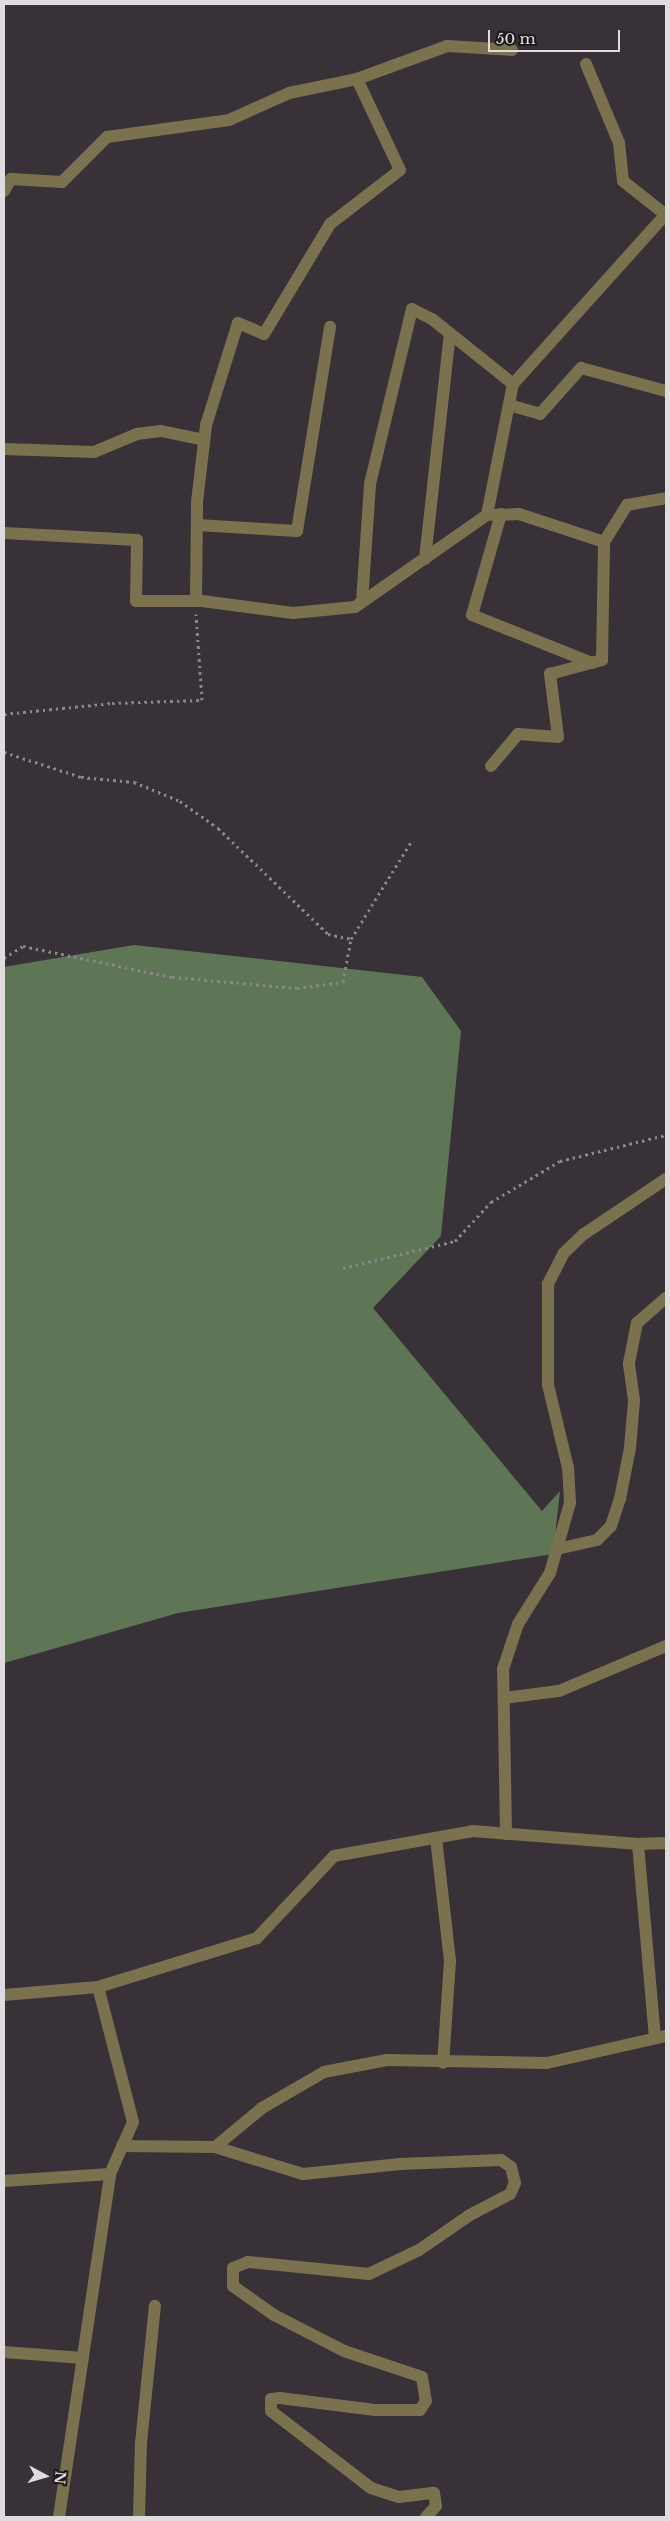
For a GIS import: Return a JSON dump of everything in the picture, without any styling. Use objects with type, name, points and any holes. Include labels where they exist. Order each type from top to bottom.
[{"type":"street","points":[[4,191],[11,179],[62,182],[107,138],[229,120],[289,93],[357,79],[447,46],[512,50]]},
{"type":"street","points":[[487,515],[513,384],[666,215],[623,181],[619,143],[586,64]]},
{"type":"street","points":[[196,601],[197,525],[204,440],[238,323],[264,334],[330,224],[400,170],[357,79]]},
{"type":"street","points":[[362,602],[370,484],[412,309],[450,334],[513,384]]},
{"type":"street","points":[[197,525],[296,531],[330,327]]},
{"type":"street","points":[[425,558],[450,334]]},
{"type":"street","points":[[509,405],[540,414],[582,368],[666,391]]},
{"type":"street","points":[[4,449],[94,452],[137,434],[161,431],[204,440]]},
{"type":"street","points":[[491,766],[518,734],[558,737],[550,674],[602,660],[604,542],[627,505],[666,498]]},
{"type":"street","points":[[500,514],[472,615],[592,663]]},
{"type":"street","points":[[4,534],[137,540],[136,602],[196,601],[293,613],[355,607],[487,515],[519,514],[604,542]]},
{"type":"street","points":[[506,1834],[503,1669],[518,1624],[550,1573],[570,1503],[568,1468],[548,1385],[548,1284],[564,1253],[584,1234],[666,1179]]},
{"type":"street","points":[[558,1549],[597,1540],[611,1526],[620,1499],[630,1448],[634,1400],[629,1363],[637,1323],[666,1298]]},
{"type":"street","points":[[504,1698],[559,1690],[666,1646]]},
{"type":"street","points":[[4,1996],[98,1987],[257,1938],[334,1856],[472,1831],[638,1844],[666,1843]]},
{"type":"street","points":[[436,1838],[450,1961],[443,2063]]},
{"type":"street","points":[[215,2147],[262,2108],[324,2072],[387,2060],[443,2063],[547,2062],[660,2037],[638,1844]]},
{"type":"street","points":[[59,2517],[110,2174],[133,2122],[98,1987]]},
{"type":"street","points":[[122,2146],[215,2147],[303,2174],[400,2164],[501,2160],[511,2167],[515,2183],[510,2194],[470,2215],[419,2250],[369,2274],[248,2262],[233,2268],[233,2286],[274,2315],[344,2351],[422,2377],[426,2401],[420,2410],[376,2410],[280,2398],[271,2400],[271,2411],[372,2488],[399,2496],[434,2493],[436,2506],[426,2517]]},
{"type":"street","points":[[4,2181],[110,2174]]},
{"type":"street","points":[[139,2517],[141,2443],[155,2306]]},
{"type":"street","points":[[4,2352],[84,2358]]},
{"type":"path","points":[[4,714],[112,703],[202,700],[196,601]]},
{"type":"path","points":[[4,752],[81,777],[134,782],[180,801],[218,828],[328,934],[351,939]]},
{"type":"path","points":[[4,958],[23,946],[172,977],[297,988],[343,982],[351,939],[411,842]]},
{"type":"path","points":[[343,1268],[455,1241],[492,1202],[560,1161],[666,1135]]},
{"type":"green space","points":[[134,945],[422,977],[461,1031],[441,1236],[373,1308],[542,1511],[560,1491],[553,1554],[178,1613],[4,1663],[4,967]]}]
